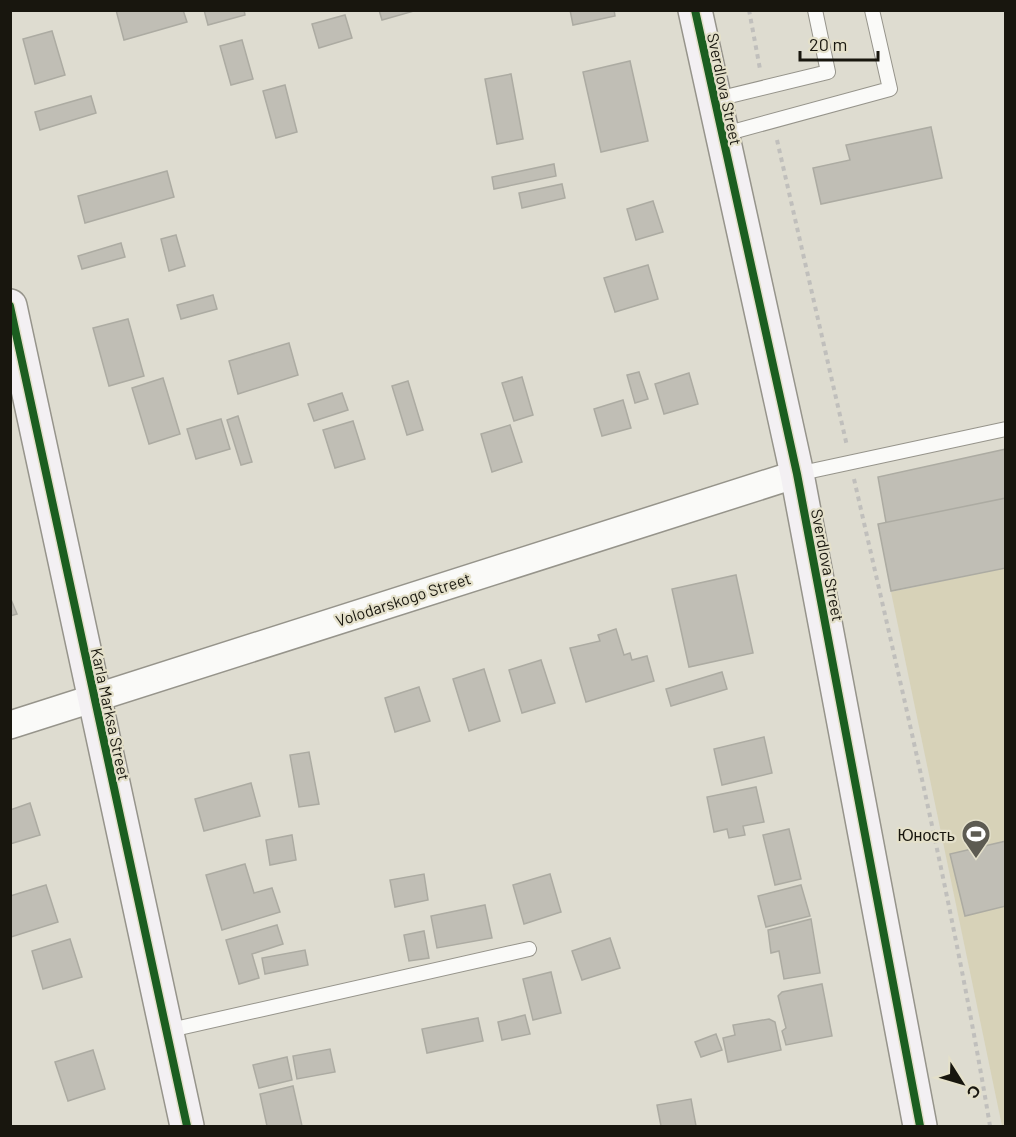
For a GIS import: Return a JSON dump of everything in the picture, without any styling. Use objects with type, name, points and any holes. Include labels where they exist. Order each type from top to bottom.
[{"type":"street","name":"Sverdlova Street","points":[[695,10],[796,474],[920,1126]]},
{"type":"street","name":"Karla Marksa Street","points":[[10,306],[187,1126]]},
{"type":"street","name":"Volodarskogo Street","points":[[10,724],[796,474]]},
{"type":"lane","points":[[713,100],[828,72],[815,10]]},
{"type":"lane","points":[[721,135],[890,89],[872,10]]},
{"type":"lane","points":[[796,474],[850,460],[1005,429]]},
{"type":"lane","points":[[166,1031],[529,949]]},
{"type":"path","points":[[749,10],[763,87]]},
{"type":"path","points":[[772,120],[907,711],[978,1054],[990,1126]]},
{"type":"shaded area","name":"Юность","points":[[1005,568],[1005,1126],[1002,1126],[891,592]]},
{"type":"building","points":[[116,10],[183,10],[187,22],[124,40]]},
{"type":"building","points":[[204,10],[244,10],[245,15],[208,25]]},
{"type":"building","points":[[379,10],[414,10],[414,11],[382,20]]},
{"type":"building","points":[[570,10],[614,10],[615,16],[573,25]]},
{"type":"building","points":[[345,15],[352,38],[319,48],[312,24]]},
{"type":"building","points":[[52,31],[65,75],[35,84],[23,39]]},
{"type":"building","points":[[242,40],[253,79],[231,85],[220,46]]},
{"type":"building","points":[[630,61],[648,141],[601,152],[583,72]]},
{"type":"building","points":[[511,74],[523,139],[497,144],[485,79]]},
{"type":"building","points":[[285,85],[297,132],[276,138],[263,91]]},
{"type":"building","points":[[91,96],[96,113],[40,130],[35,112]]},
{"type":"building","points":[[931,127],[942,178],[821,204],[813,168],[850,160],[846,145]]},
{"type":"building","points":[[554,164],[556,176],[494,189],[492,177]]},
{"type":"building","points":[[167,171],[174,197],[85,223],[78,196]]},
{"type":"building","points":[[562,184],[565,198],[522,208],[519,193]]},
{"type":"building","points":[[653,201],[663,232],[636,240],[627,209]]},
{"type":"building","points":[[176,235],[185,266],[169,271],[161,239]]},
{"type":"building","points":[[121,243],[125,257],[82,269],[78,256]]},
{"type":"building","points":[[648,265],[658,299],[615,312],[604,278]]},
{"type":"building","points":[[213,295],[217,309],[181,319],[177,305]]},
{"type":"building","points":[[128,319],[144,376],[109,386],[93,328]]},
{"type":"building","points":[[289,343],[298,375],[238,394],[229,361]]},
{"type":"building","points":[[639,372],[648,399],[635,403],[627,375]]},
{"type":"building","points":[[689,373],[698,404],[664,414],[655,384]]},
{"type":"building","points":[[522,377],[533,415],[514,421],[502,383]]},
{"type":"building","points":[[163,378],[180,434],[149,444],[132,388]]},
{"type":"building","points":[[408,381],[423,430],[407,435],[392,386]]},
{"type":"building","points":[[342,393],[348,410],[314,421],[308,404]]},
{"type":"building","points":[[623,400],[631,428],[602,436],[594,409]]},
{"type":"building","points":[[238,416],[252,462],[241,465],[227,420]]},
{"type":"building","points":[[221,419],[230,449],[196,459],[187,429]]},
{"type":"building","points":[[353,421],[365,459],[335,468],[323,430]]},
{"type":"building","points":[[510,425],[522,462],[492,472],[481,434]]},
{"type":"building","points":[[1006,449],[1006,499],[887,528],[878,477]]},
{"type":"building","points":[[1006,498],[1006,568],[891,591],[878,524]]},
{"type":"building","points":[[736,575],[753,653],[689,667],[672,589]]},
{"type":"building","points":[[10,597],[17,614],[10,616]]},
{"type":"building","points":[[616,629],[624,655],[630,653],[632,660],[647,656],[654,681],[586,702],[570,648],[600,641],[598,635]]},
{"type":"building","points":[[541,660],[555,703],[522,713],[509,670]]},
{"type":"building","points":[[484,669],[500,721],[469,731],[453,679]]},
{"type":"building","points":[[722,672],[727,689],[671,706],[666,689]]},
{"type":"building","points":[[419,687],[430,721],[395,732],[385,698]]},
{"type":"building","points":[[764,737],[772,773],[722,785],[714,749]]},
{"type":"building","points":[[309,752],[319,804],[299,807],[290,755]]},
{"type":"building","points":[[251,783],[260,816],[204,831],[195,799]]},
{"type":"building","points":[[756,787],[764,822],[743,826],[745,835],[729,838],[727,829],[714,832],[707,797]]},
{"type":"building","points":[[30,803],[40,835],[10,844],[10,810]]},
{"type":"building","points":[[789,829],[801,879],[775,885],[763,835]]},
{"type":"building","points":[[292,835],[296,860],[270,865],[266,840]]},
{"type":"building","points":[[1006,841],[1006,906],[965,916],[950,854]]},
{"type":"building","points":[[245,864],[254,893],[272,888],[280,912],[222,930],[206,875]]},
{"type":"building","points":[[424,874],[428,900],[395,907],[390,880]]},
{"type":"building","points":[[550,874],[561,912],[524,924],[513,885]]},
{"type":"building","points":[[46,885],[58,922],[11,937],[10,896]]},
{"type":"building","points":[[801,885],[810,916],[766,927],[758,896]]},
{"type":"building","points":[[485,905],[492,938],[437,948],[431,916]]},
{"type":"building","points":[[811,919],[820,973],[784,979],[779,951],[771,953],[768,930]]},
{"type":"building","points":[[277,925],[283,944],[252,954],[259,978],[239,984],[226,940]]},
{"type":"building","points":[[424,931],[429,958],[409,961],[404,935]]},
{"type":"building","points":[[610,938],[620,968],[582,980],[572,951]]},
{"type":"building","points":[[70,939],[82,977],[43,989],[32,951]]},
{"type":"building","points":[[305,950],[308,965],[265,974],[262,958]]},
{"type":"building","points":[[551,972],[561,1013],[533,1020],[523,979]]},
{"type":"building","points":[[822,984],[832,1036],[786,1045],[782,1031],[786,1028],[778,996],[782,992]]},
{"type":"building","points":[[525,1015],[530,1034],[502,1040],[498,1022]]},
{"type":"building","points":[[478,1018],[483,1041],[427,1053],[422,1029]]},
{"type":"building","points":[[769,1019],[775,1022],[781,1050],[728,1062],[723,1038],[735,1035],[733,1025]]},
{"type":"building","points":[[716,1034],[722,1050],[701,1057],[695,1042]]},
{"type":"building","points":[[330,1049],[335,1072],[297,1079],[293,1056]]},
{"type":"building","points":[[93,1050],[105,1089],[68,1101],[55,1062]]},
{"type":"building","points":[[287,1057],[292,1080],[259,1088],[253,1065]]},
{"type":"building","points":[[293,1086],[302,1126],[267,1126],[260,1094]]},
{"type":"building","points":[[691,1099],[696,1126],[661,1126],[657,1105]]},
{"type":"cycle path","points":[[695,10],[797,474],[920,1126]]},
{"type":"cycle path","points":[[10,306],[187,1126]]},
{"type":"place","name":"Юность","points":[[976,860]]}]
